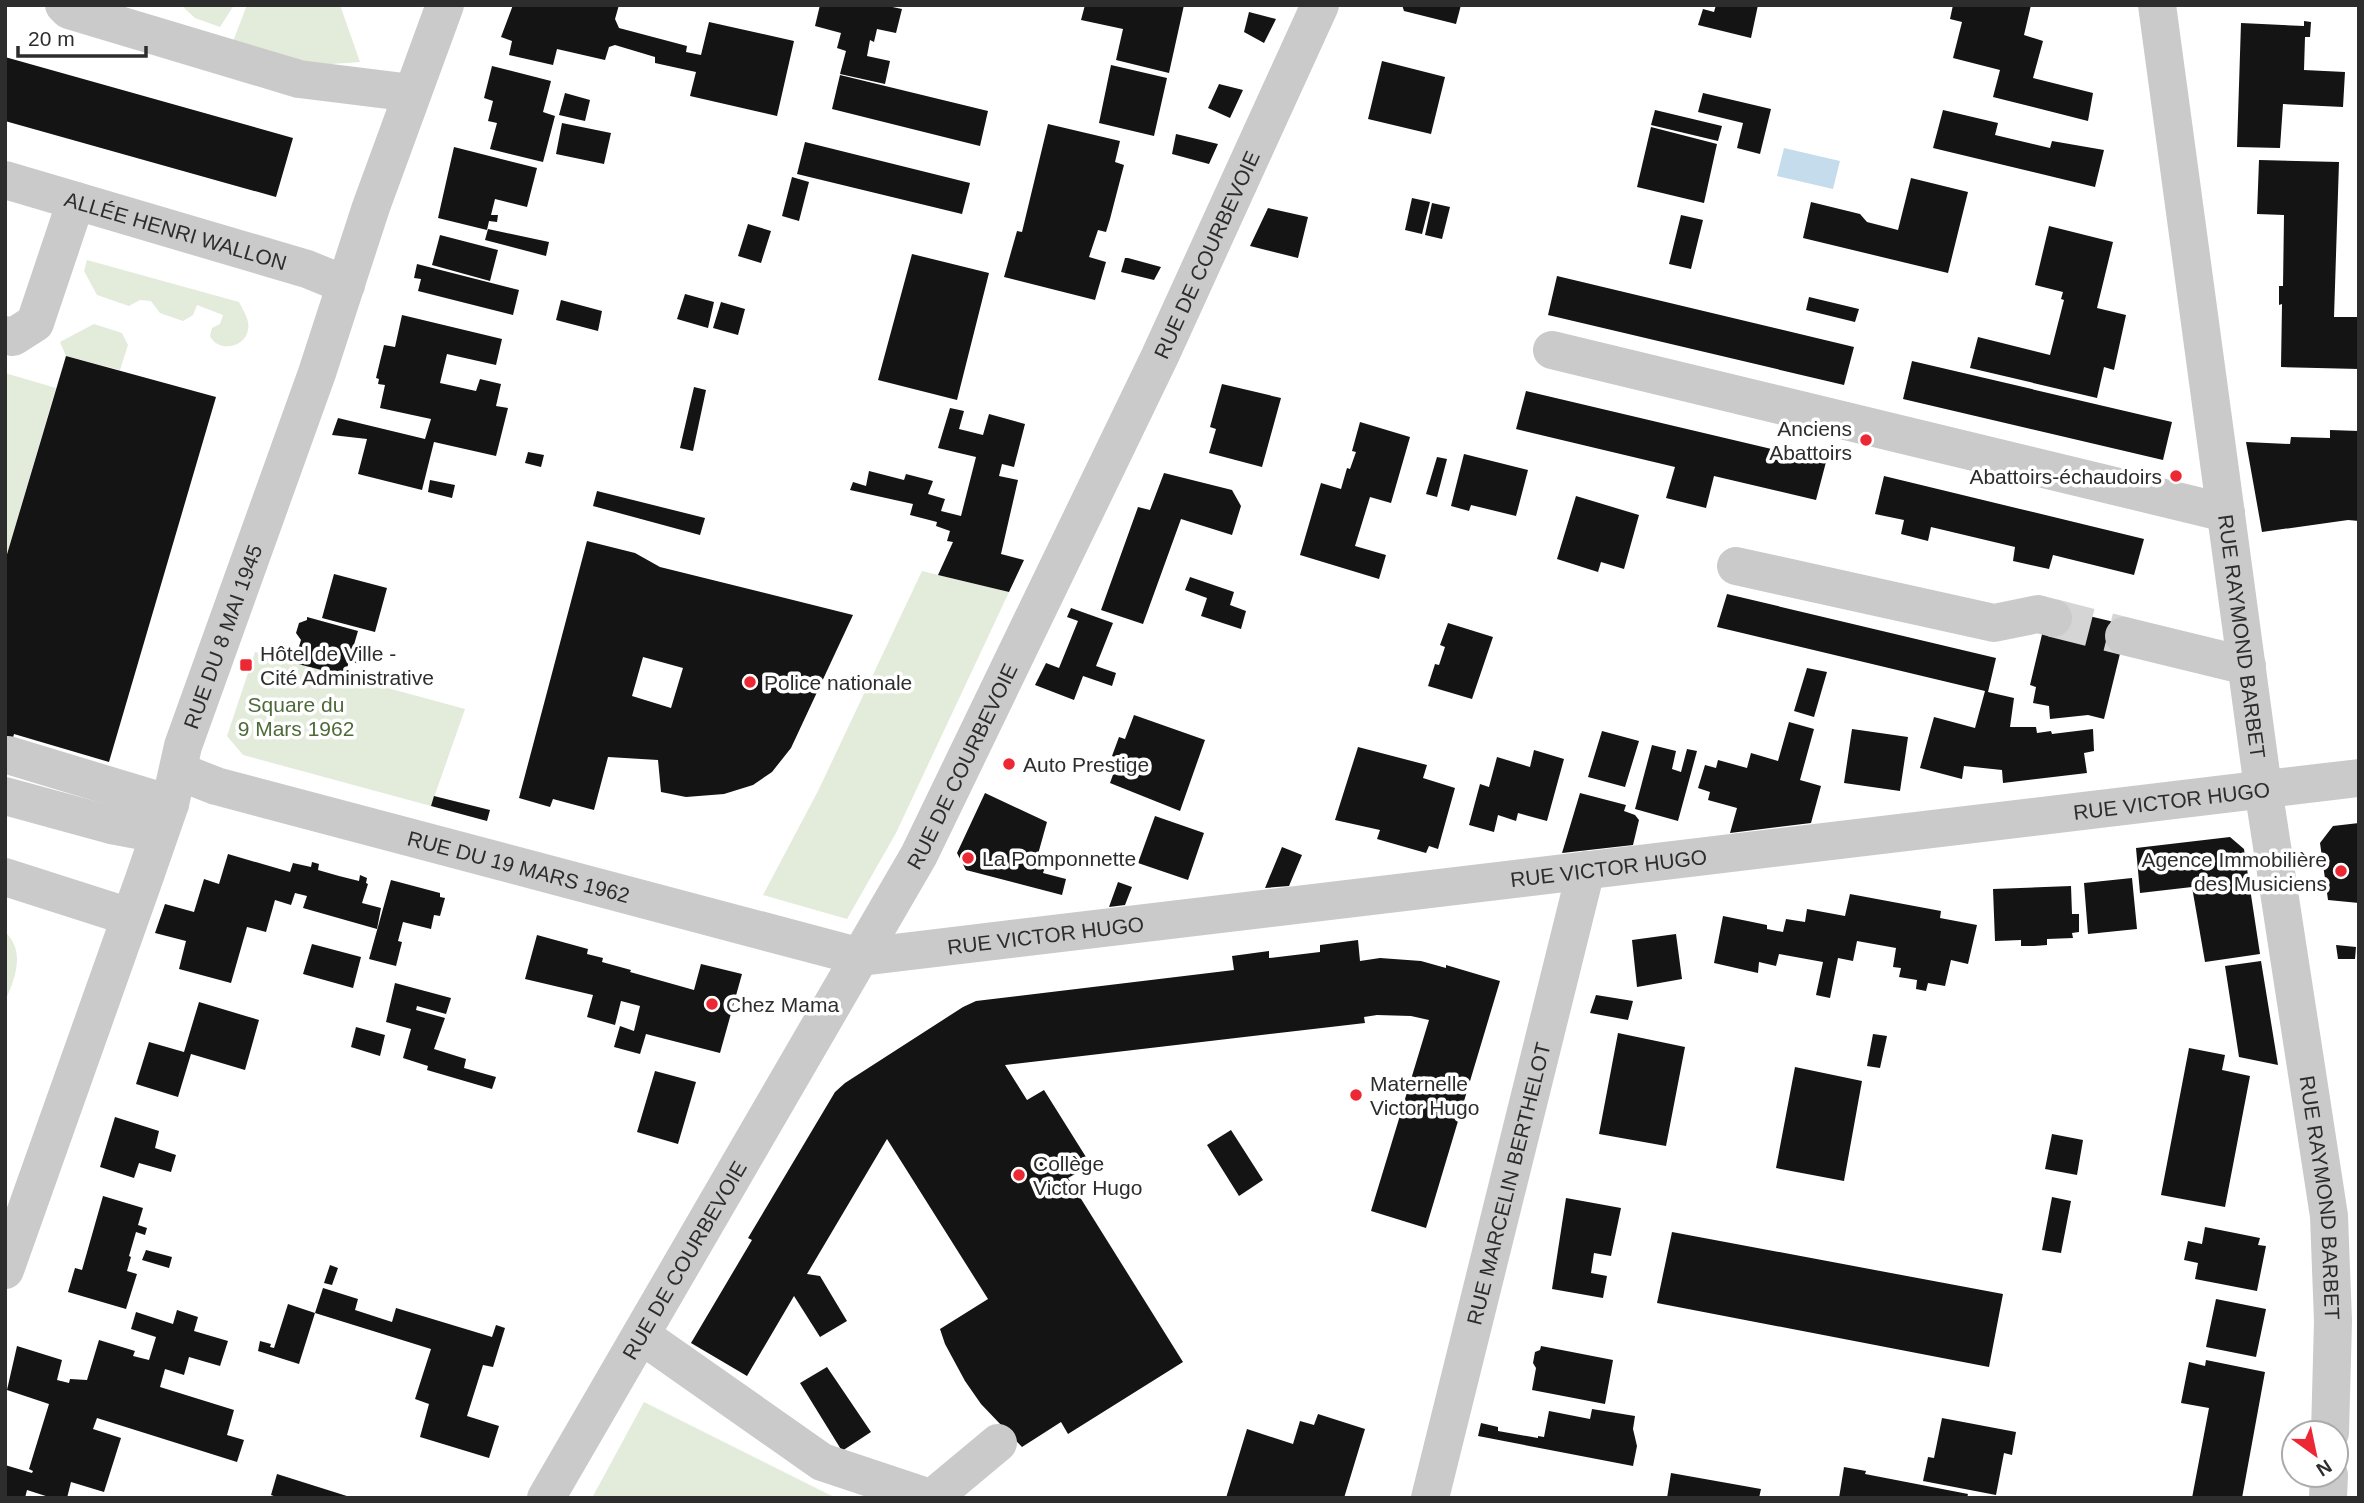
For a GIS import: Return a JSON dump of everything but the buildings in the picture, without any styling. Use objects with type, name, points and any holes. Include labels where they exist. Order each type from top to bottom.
[{"type":"street","points":[[64,5],[69,10],[299,79],[412,93]]},
{"type":"street","name":"RUE DU 8 MAI 1945","points":[[5,1270],[130,918],[169,803],[183,747],[445,5]]},
{"type":"street","name":"RUE DE COURBEVOIE","points":[[546,1498],[925,843],[1160,356],[1320,5]]},
{"type":"street","name":"RUE RAYMOND BARBET","points":[[2157,5],[2263,788],[2329,1216],[2333,1321],[2330,1419]]},
{"type":"street","name":"ALLÉE HENRI WALLON","points":[[5,180],[307,269],[346,285]]},
{"type":"street","points":[[5,335],[13,337],[35,323],[76,201]]},
{"type":"street","points":[[1552,349],[2226,513]]},
{"type":"street","points":[[1736,566],[1994,623],[2038,614],[2053,618]]},
{"type":"street","points":[[2124,636],[2247,666]]},
{"type":"street","points":[[8,755],[169,803]]},
{"type":"street","name":"RUE VICTOR HUGO","points":[[861,957],[2359,778]]},
{"type":"street","name":"RUE DU 19 MARS 1962","points":[[169,803],[216,786],[861,957]]},
{"type":"street","points":[[5,796],[111,825],[169,803]]},
{"type":"street","name":"RUE MARCELIN BERTHELOT","points":[[1430,1498],[1586,870]]},
{"type":"street","points":[[5,877],[130,918]]},
{"type":"street","points":[[640,1335],[822,1462],[931,1498],[998,1443]]},
{"type":"green space","points":[[181,5],[234,5],[220,27],[195,18]]},
{"type":"green space","points":[[247,5],[340,5],[360,62],[289,67],[232,44]]},
{"type":"green space","points":[[87,260],[239,302],[248,322],[246,335],[237,344],[219,345],[210,336],[212,328],[220,324],[223,315],[197,305],[193,315],[183,321],[160,313],[151,301],[140,300],[129,306],[97,295],[84,271]]},
{"type":"green space","points":[[94,324],[122,333],[128,345],[120,370],[66,356],[60,342]]},
{"type":"green space","points":[[5,373],[56,388],[5,561]]},
{"type":"green space","points":[[922,571],[1009,592],[896,833],[847,919],[763,895],[818,791]]},
{"type":"green space","name":"Square du 9 Mars 1962","points":[[255,652],[465,709],[431,806],[243,755],[227,736]]},
{"type":"green space","points":[[5,932],[15,948],[17,965],[5,1001]]},
{"type":"green space","points":[[644,1402],[836,1498],[592,1498]]},
{"type":"water","points":[[1784,148],[1840,161],[1833,189],[1777,176]]},
{"type":"tunnel","points":[[2053,618],[2124,636]]},
{"type":"place","name":"Anciens Abattoirs","points":[[1866,440]]},
{"type":"place","name":"Abattoirs-échaudoirs","points":[[2176,476]]},
{"type":"place","name":"Hôtel de Ville - Cité Administrative","points":[[246,665]]},
{"type":"place","name":"Police nationale","points":[[750,682]]},
{"type":"place","name":"Auto Prestige","points":[[1009,764]]},
{"type":"place","name":"La Pomponnette","points":[[968,858]]},
{"type":"place","name":"Agence Immobilière des Musiciens","points":[[2341,871]]},
{"type":"place","name":"Chez Mama","points":[[712,1004]]},
{"type":"place","name":"Maternelle Victor Hugo","points":[[1356,1095]]},
{"type":"place","name":"Collège Victor Hugo","points":[[1019,1175]]}]
